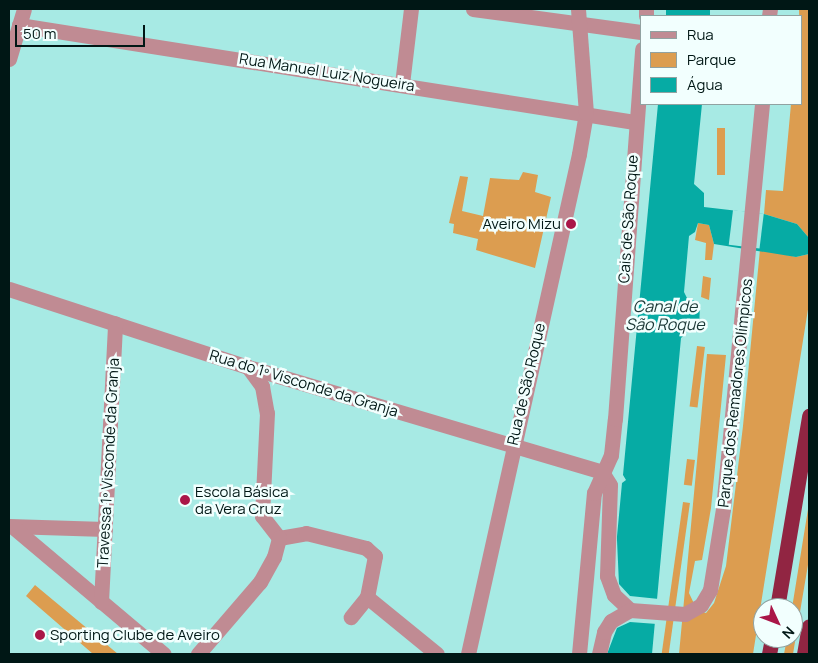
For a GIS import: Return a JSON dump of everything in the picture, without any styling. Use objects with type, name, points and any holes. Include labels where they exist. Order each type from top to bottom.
[{"type":"highway","points":[[779,598],[809,416]]},
{"type":"highway","points":[[804,654],[809,626]]},
{"type":"street","points":[[9,58],[24,9]]},
{"type":"street","points":[[402,84],[411,9]]},
{"type":"street","points":[[473,9],[579,16],[640,31]]},
{"type":"street","name":"Rua de São Roque","points":[[468,654],[512,445],[579,154],[586,113],[579,16]]},
{"type":"street","name":"Rua Manuel Luiz Nogueira","points":[[19,25],[634,122]]},
{"type":"street","name":"Cais de São Roque","points":[[579,654],[594,493],[611,455],[615,419],[634,122],[640,67]]},
{"type":"street","name":"Parque dos Remadores Olímpicos","points":[[630,610],[686,614],[694,611],[707,598],[723,509],[750,248],[762,105]]},
{"type":"street","name":"Rua do 1º Visconde da Granja","points":[[9,289],[248,367],[602,472]]},
{"type":"street","name":"Travessa 1º Visconde da Granja","points":[[101,602],[115,323]]},
{"type":"street","points":[[248,367],[262,386],[267,413],[262,516],[279,538]]},
{"type":"street","points":[[599,654],[604,632],[611,621],[630,610],[614,595],[607,576],[610,485],[602,472]]},
{"type":"street","points":[[11,527],[105,529]]},
{"type":"street","points":[[11,527],[164,654]]},
{"type":"street","points":[[279,538],[306,533],[366,548],[375,556],[368,597],[351,617]]},
{"type":"street","points":[[198,654],[260,582],[274,557],[279,538]]},
{"type":"street","points":[[368,597],[437,654]]},
{"type":"green space","points":[[799,9],[809,9],[809,238],[797,224],[764,214],[766,190],[783,191],[791,105],[803,105],[803,15],[799,15]]},
{"type":"green space","points":[[717,128],[725,128],[725,175],[717,175]]},
{"type":"green space","points":[[523,172],[538,175],[535,192],[551,197],[535,268],[476,250],[478,239],[453,233],[454,224],[449,223],[460,176],[468,177],[462,211],[483,216],[490,178],[519,180]]},
{"type":"green space","points":[[698,223],[709,225],[714,244],[712,260],[705,260],[706,243],[695,240]]},
{"type":"green space","points":[[760,249],[796,257],[809,254],[809,303],[762,598],[753,598],[753,654],[679,654],[707,354],[726,355],[711,508],[702,560],[695,561],[689,593],[697,610],[706,613],[714,603],[726,566],[743,426]]},
{"type":"green space","points":[[703,276],[711,278],[709,300],[701,297]]},
{"type":"green space","points":[[697,346],[705,347],[698,408],[690,407]]},
{"type":"green space","points":[[687,459],[695,460],[692,486],[684,485]]},
{"type":"green space","points":[[683,502],[690,503],[669,654],[662,654]]},
{"type":"green space","points":[[809,503],[809,559],[802,598],[794,598]]},
{"type":"green space","points":[[35,585],[118,654],[93,654],[26,596]]},
{"type":"green space","points":[[785,648],[794,648],[793,654],[784,654]]},
{"type":"water","points":[[666,9],[710,9],[710,15],[666,15]]},
{"type":"water","name":"Canal de São Roque","points":[[658,105],[702,105],[694,184],[704,193],[704,207],[764,214],[797,224],[809,238],[809,254],[796,257],[714,244],[709,225],[698,223],[695,232],[689,236],[684,292],[687,298],[700,303],[699,332],[687,332],[681,338],[652,654],[606,654],[622,483],[626,480],[623,475]]},
{"type":"pier","points":[[733,210],[764,214],[760,249],[729,245]]},
{"type":"pier","points":[[616,518],[619,584],[630,596],[659,599],[657,624],[630,622],[617,628],[607,654],[603,654]]},
{"type":"place","name":"Aveiro Mizu","points":[[571,224]]},
{"type":"place","name":"Escola Básica da Vera Cruz","points":[[185,500]]},
{"type":"place","name":"Sporting Clube de Aveiro","points":[[40,635]]}]
